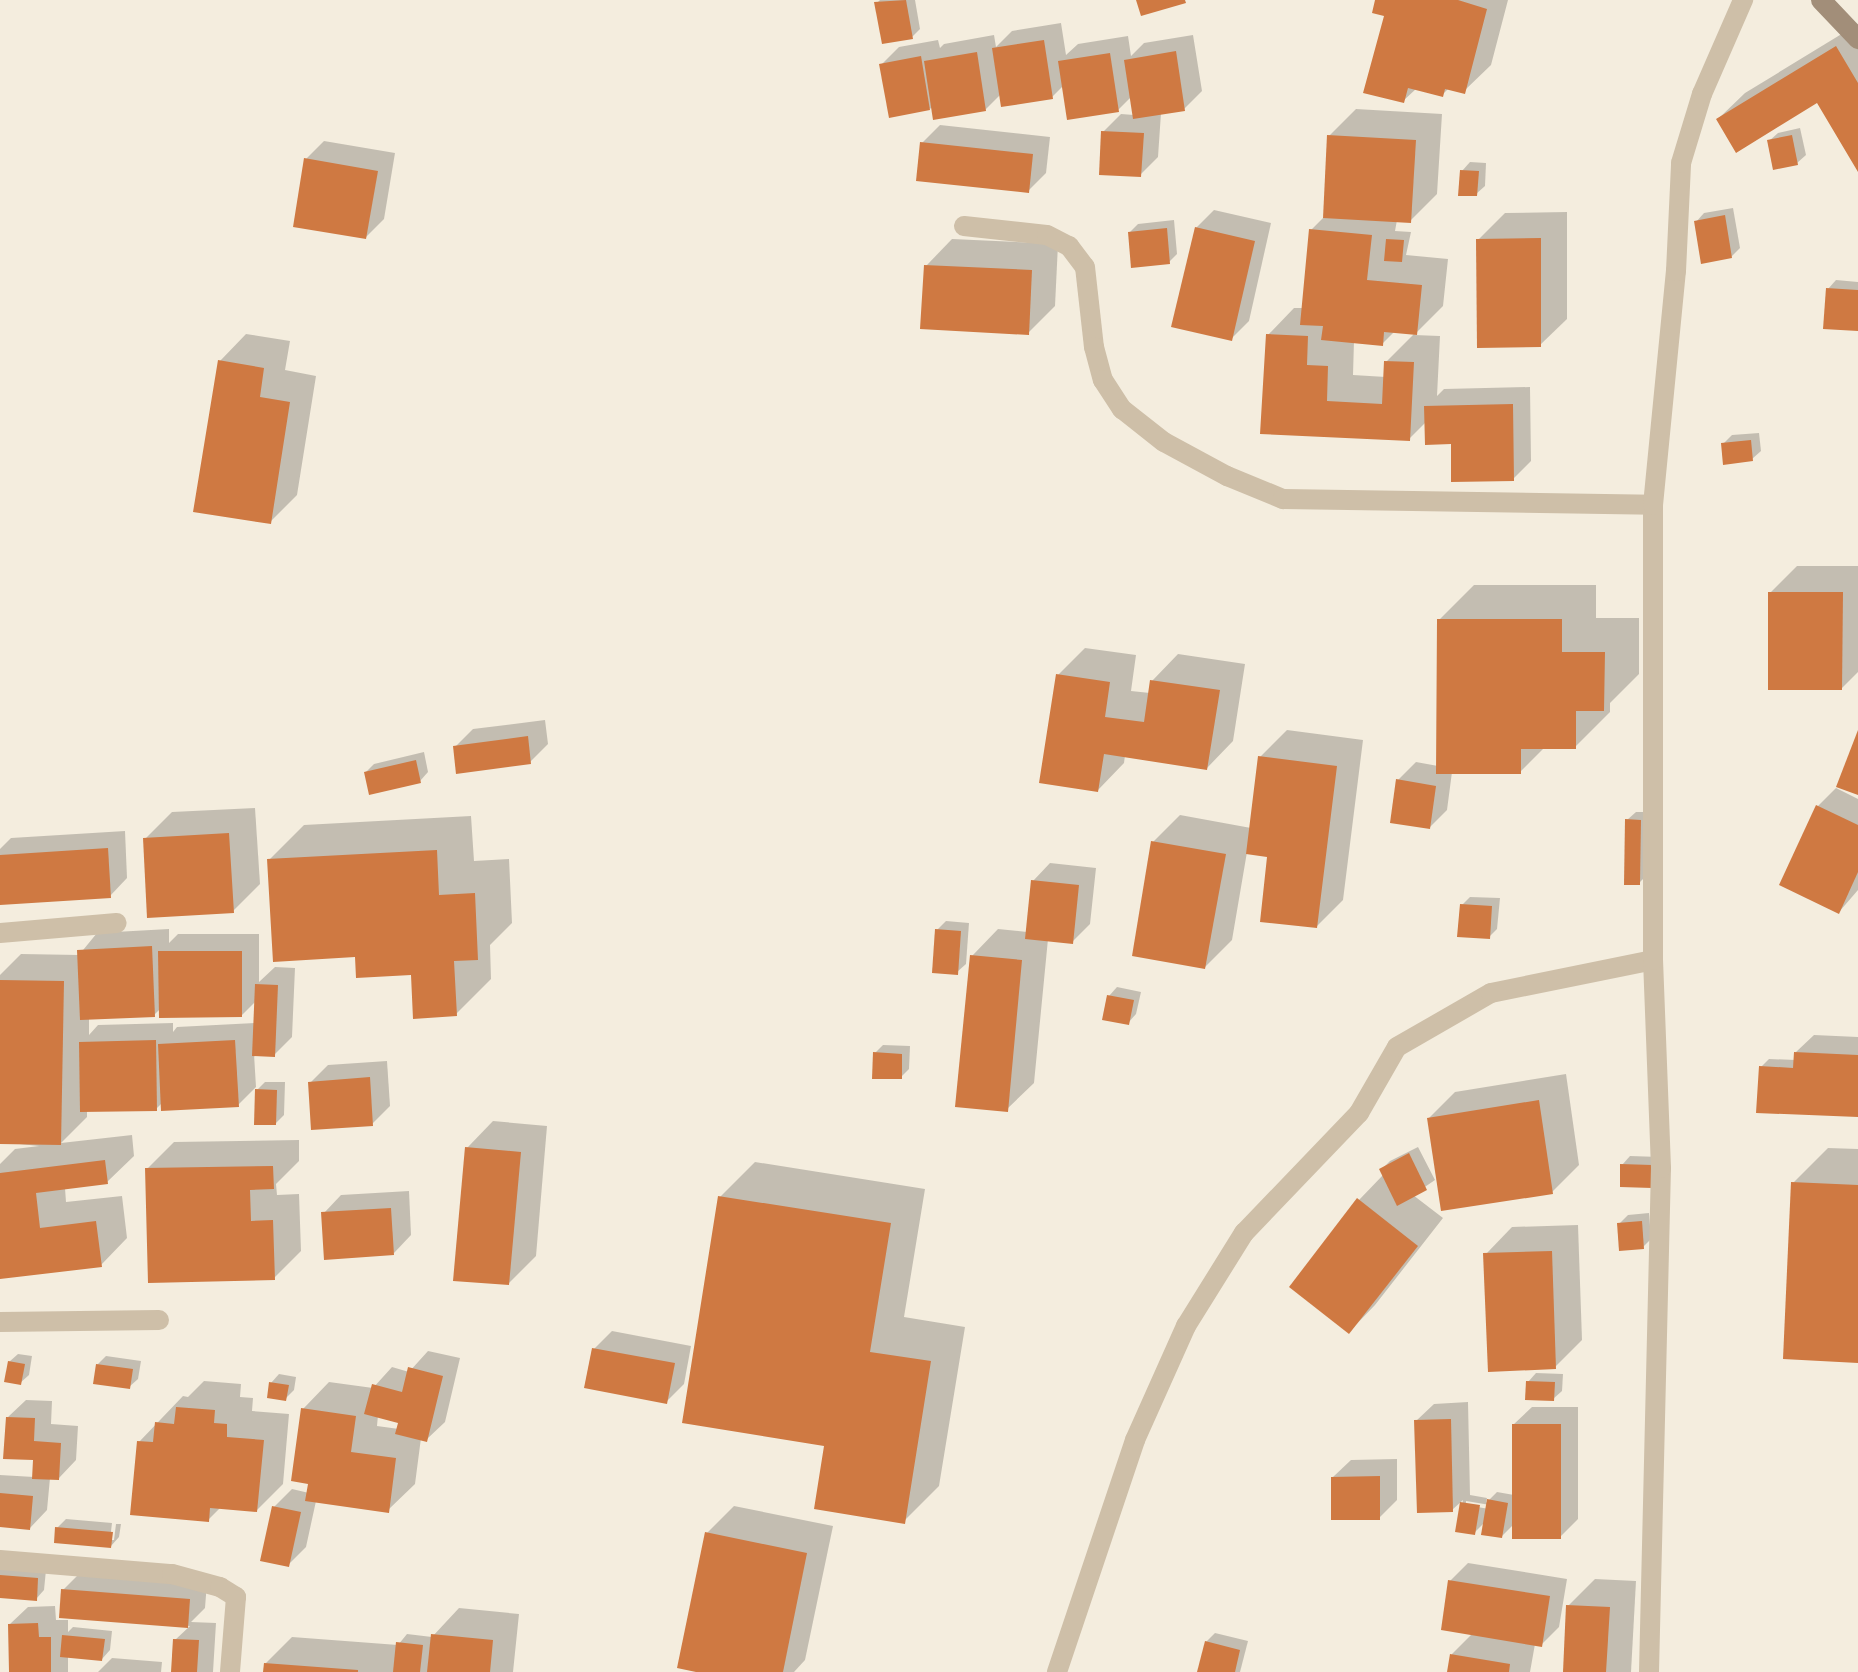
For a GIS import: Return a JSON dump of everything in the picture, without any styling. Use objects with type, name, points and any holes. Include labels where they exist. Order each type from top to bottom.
[{"type":"main road","points":[[1821,0],[1858,39]]},
{"type":"street","points":[[1649,1672],[1661,1168],[1653,960],[1653,505],[1676,271],[1681,163],[1702,94],[1743,0]]},
{"type":"street","points":[[964,226],[1047,235],[1069,246],[1085,267],[1094,347],[1103,380],[1122,409],[1164,442],[1269,494],[1283,499],[1653,505]]},
{"type":"street","points":[[0,933],[117,923]]},
{"type":"street","points":[[1057,1672],[1135,1440],[1186,1326],[1244,1233],[1359,1113],[1397,1047],[1491,993],[1653,960]]},
{"type":"street","points":[[0,1322],[159,1320]]},
{"type":"street","points":[[0,1560],[172,1574],[220,1587],[236,1597],[230,1672]]},
{"type":"building","points":[[906,0],[913,39],[882,44],[874,2]]},
{"type":"building","points":[[1136,0],[1185,0],[1186,3],[1141,16]]},
{"type":"building","points":[[1375,0],[1458,0],[1487,9],[1465,94],[1445,89],[1443,97],[1408,88],[1404,103],[1363,93],[1384,16],[1372,13]]},
{"type":"building","points":[[1044,40],[1053,99],[1001,107],[992,48]]},
{"type":"building","points":[[1836,46],[1858,83],[1858,172],[1817,103],[1736,153],[1716,119]]},
{"type":"building","points":[[1176,51],[1185,111],[1133,119],[1124,60]]},
{"type":"building","points":[[977,52],[986,111],[933,120],[924,61]]},
{"type":"building","points":[[1110,53],[1119,112],[1067,120],[1058,61]]},
{"type":"building","points":[[921,56],[930,110],[889,118],[879,64]]},
{"type":"building","points":[[1101,131],[1144,133],[1141,177],[1099,175]]},
{"type":"building","points":[[1327,135],[1416,140],[1411,223],[1323,218]]},
{"type":"building","points":[[1792,135],[1798,165],[1773,170],[1767,140]]},
{"type":"building","points":[[920,142],[1033,154],[1029,193],[916,181]]},
{"type":"building","points":[[304,158],[378,171],[366,239],[293,227]]},
{"type":"building","points":[[1460,170],[1479,171],[1477,196],[1458,196]]},
{"type":"building","points":[[1725,215],[1732,258],[1701,264],[1694,221]]},
{"type":"building","points":[[1195,227],[1255,241],[1232,341],[1171,327]]},
{"type":"building","points":[[1167,228],[1170,264],[1131,268],[1128,232]]},
{"type":"building","points":[[1309,229],[1372,235],[1367,280],[1422,285],[1417,335],[1384,332],[1383,346],[1321,340],[1323,326],[1300,325]]},
{"type":"building","points":[[1541,238],[1541,347],[1477,348],[1476,239]]},
{"type":"building","points":[[1386,239],[1404,240],[1402,262],[1384,261]]},
{"type":"building","points":[[924,265],[1032,270],[1029,335],[920,329]]},
{"type":"building","points":[[1826,288],[1858,290],[1858,331],[1823,329]]},
{"type":"building","points":[[1266,334],[1308,336],[1307,365],[1328,366],[1327,401],[1382,404],[1384,361],[1414,362],[1410,441],[1260,434]]},
{"type":"building","points":[[218,360],[264,368],[260,397],[290,402],[271,524],[193,512]]},
{"type":"building","points":[[1513,404],[1514,481],[1451,482],[1451,444],[1425,445],[1424,406]]},
{"type":"building","points":[[1751,440],[1753,461],[1723,465],[1721,443]]},
{"type":"building","points":[[1768,592],[1843,592],[1842,690],[1768,690]]},
{"type":"building","points":[[1437,619],[1562,619],[1562,652],[1605,652],[1604,711],[1576,711],[1576,749],[1521,749],[1521,774],[1436,774]]},
{"type":"building","points":[[1056,674],[1110,682],[1105,717],[1144,722],[1150,680],[1220,690],[1207,770],[1104,754],[1098,792],[1039,783]]},
{"type":"building","points":[[1858,730],[1858,795],[1836,787]]},
{"type":"building","points":[[528,736],[531,764],[456,774],[453,746]]},
{"type":"building","points":[[1258,756],[1337,766],[1317,928],[1260,922],[1267,857],[1246,854]]},
{"type":"building","points":[[416,760],[421,783],[369,795],[364,772]]},
{"type":"building","points":[[1396,779],[1436,786],[1430,829],[1390,823]]},
{"type":"building","points":[[1816,805],[1858,825],[1858,872],[1839,914],[1779,885]]},
{"type":"building","points":[[1625,819],[1641,820],[1640,885],[1624,885]]},
{"type":"building","points":[[229,833],[234,913],[147,918],[143,838]]},
{"type":"building","points":[[1151,841],[1226,854],[1205,969],[1132,956]]},
{"type":"building","points":[[108,848],[111,898],[0,905],[0,855]]},
{"type":"building","points":[[437,850],[439,895],[475,893],[478,960],[454,961],[457,1016],[413,1019],[411,975],[356,978],[355,957],[273,962],[267,859]]},
{"type":"building","points":[[1031,880],[1079,885],[1073,944],[1025,939]]},
{"type":"building","points":[[1460,904],[1492,906],[1490,939],[1457,937]]},
{"type":"building","points":[[935,929],[961,931],[958,975],[932,973]]},
{"type":"building","points":[[152,946],[155,1017],[80,1020],[77,950]]},
{"type":"building","points":[[158,951],[242,951],[242,1017],[159,1018]]},
{"type":"building","points":[[970,955],[1022,960],[1008,1112],[955,1107]]},
{"type":"building","points":[[0,980],[64,981],[61,1145],[0,1144]]},
{"type":"building","points":[[255,984],[278,985],[275,1057],[252,1056]]},
{"type":"building","points":[[1107,995],[1134,1000],[1129,1025],[1102,1020]]},
{"type":"building","points":[[156,1040],[157,1111],[80,1112],[79,1042]]},
{"type":"building","points":[[235,1040],[239,1107],[161,1111],[158,1044]]},
{"type":"building","points":[[873,1052],[902,1054],[902,1079],[872,1079]]},
{"type":"building","points":[[1794,1052],[1858,1055],[1858,1117],[1756,1113],[1759,1066],[1793,1068]]},
{"type":"building","points":[[370,1077],[373,1126],[311,1130],[308,1082]]},
{"type":"building","points":[[255,1089],[277,1090],[276,1125],[254,1125]]},
{"type":"building","points":[[1539,1100],[1553,1194],[1441,1211],[1427,1118]]},
{"type":"building","points":[[465,1147],[521,1152],[509,1285],[453,1281]]},
{"type":"building","points":[[1409,1153],[1427,1190],[1397,1206],[1379,1169]]},
{"type":"building","points":[[105,1160],[108,1184],[36,1193],[40,1228],[96,1221],[102,1267],[0,1279],[0,1173]]},
{"type":"building","points":[[1620,1164],[1652,1165],[1652,1188],[1620,1187]]},
{"type":"building","points":[[273,1166],[274,1189],[250,1190],[251,1221],[273,1220],[275,1280],[148,1283],[145,1168]]},
{"type":"building","points":[[1791,1182],[1858,1185],[1858,1363],[1783,1359]]},
{"type":"building","points":[[718,1196],[891,1223],[870,1352],[931,1361],[905,1524],[814,1509],[824,1446],[682,1423]]},
{"type":"building","points":[[1357,1198],[1418,1246],[1349,1334],[1289,1287]]},
{"type":"building","points":[[391,1208],[394,1255],[324,1260],[321,1212]]},
{"type":"building","points":[[1642,1221],[1644,1249],[1619,1251],[1617,1223]]},
{"type":"building","points":[[1552,1251],[1556,1369],[1488,1372],[1483,1253]]},
{"type":"building","points":[[592,1348],[675,1363],[667,1404],[584,1388]]},
{"type":"building","points":[[8,1361],[25,1364],[21,1385],[4,1382]]},
{"type":"building","points":[[96,1364],[133,1369],[130,1389],[93,1384]]},
{"type":"building","points":[[408,1367],[443,1376],[427,1442],[395,1434],[398,1423],[364,1414],[372,1384],[402,1392]]},
{"type":"building","points":[[1526,1381],[1555,1382],[1554,1401],[1525,1400]]},
{"type":"building","points":[[269,1382],[289,1385],[286,1401],[267,1398]]},
{"type":"building","points":[[176,1407],[215,1410],[214,1423],[227,1424],[227,1437],[264,1440],[257,1512],[210,1508],[209,1522],[130,1515],[137,1441],[153,1442],[155,1422],[174,1424]]},
{"type":"building","points":[[301,1408],[356,1416],[351,1452],[396,1458],[389,1513],[305,1501],[308,1484],[291,1481]]},
{"type":"building","points":[[6,1417],[35,1418],[34,1441],[61,1443],[59,1480],[32,1479],[33,1460],[3,1459]]},
{"type":"building","points":[[1451,1419],[1453,1512],[1417,1513],[1414,1420]]},
{"type":"building","points":[[1512,1424],[1561,1424],[1561,1539],[1512,1539]]},
{"type":"building","points":[[1380,1476],[1380,1520],[1331,1520],[1331,1477]]},
{"type":"building","points":[[0,1493],[33,1496],[30,1530],[0,1527]]},
{"type":"building","points":[[1487,1499],[1508,1503],[1502,1538],[1481,1535]]},
{"type":"building","points":[[1460,1502],[1480,1505],[1475,1535],[1455,1532]]},
{"type":"building","points":[[272,1506],[301,1512],[289,1567],[260,1561]]},
{"type":"building","points":[[55,1527],[113,1532],[111,1548],[54,1543]]},
{"type":"building","points":[[705,1532],[807,1553],[783,1672],[696,1672],[677,1668]]},
{"type":"building","points":[[0,1575],[38,1578],[37,1601],[0,1598]]},
{"type":"building","points":[[1448,1580],[1550,1596],[1542,1647],[1441,1630]]},
{"type":"building","points":[[61,1589],[190,1599],[188,1628],[59,1618]]},
{"type":"building","points":[[1566,1605],[1610,1607],[1606,1672],[1563,1672]]},
{"type":"building","points":[[38,1623],[39,1637],[51,1637],[51,1672],[9,1672],[8,1624]]},
{"type":"building","points":[[431,1634],[493,1640],[490,1672],[427,1672]]},
{"type":"building","points":[[62,1635],[105,1639],[102,1661],[60,1657]]},
{"type":"building","points":[[173,1639],[199,1640],[197,1672],[171,1672]]},
{"type":"building","points":[[1205,1641],[1240,1650],[1235,1672],[1197,1672]]},
{"type":"building","points":[[396,1642],[423,1645],[420,1672],[393,1672]]},
{"type":"building","points":[[1450,1654],[1510,1664],[1509,1672],[1447,1672]]},
{"type":"building","points":[[264,1663],[358,1670],[358,1672],[263,1672]]}]
